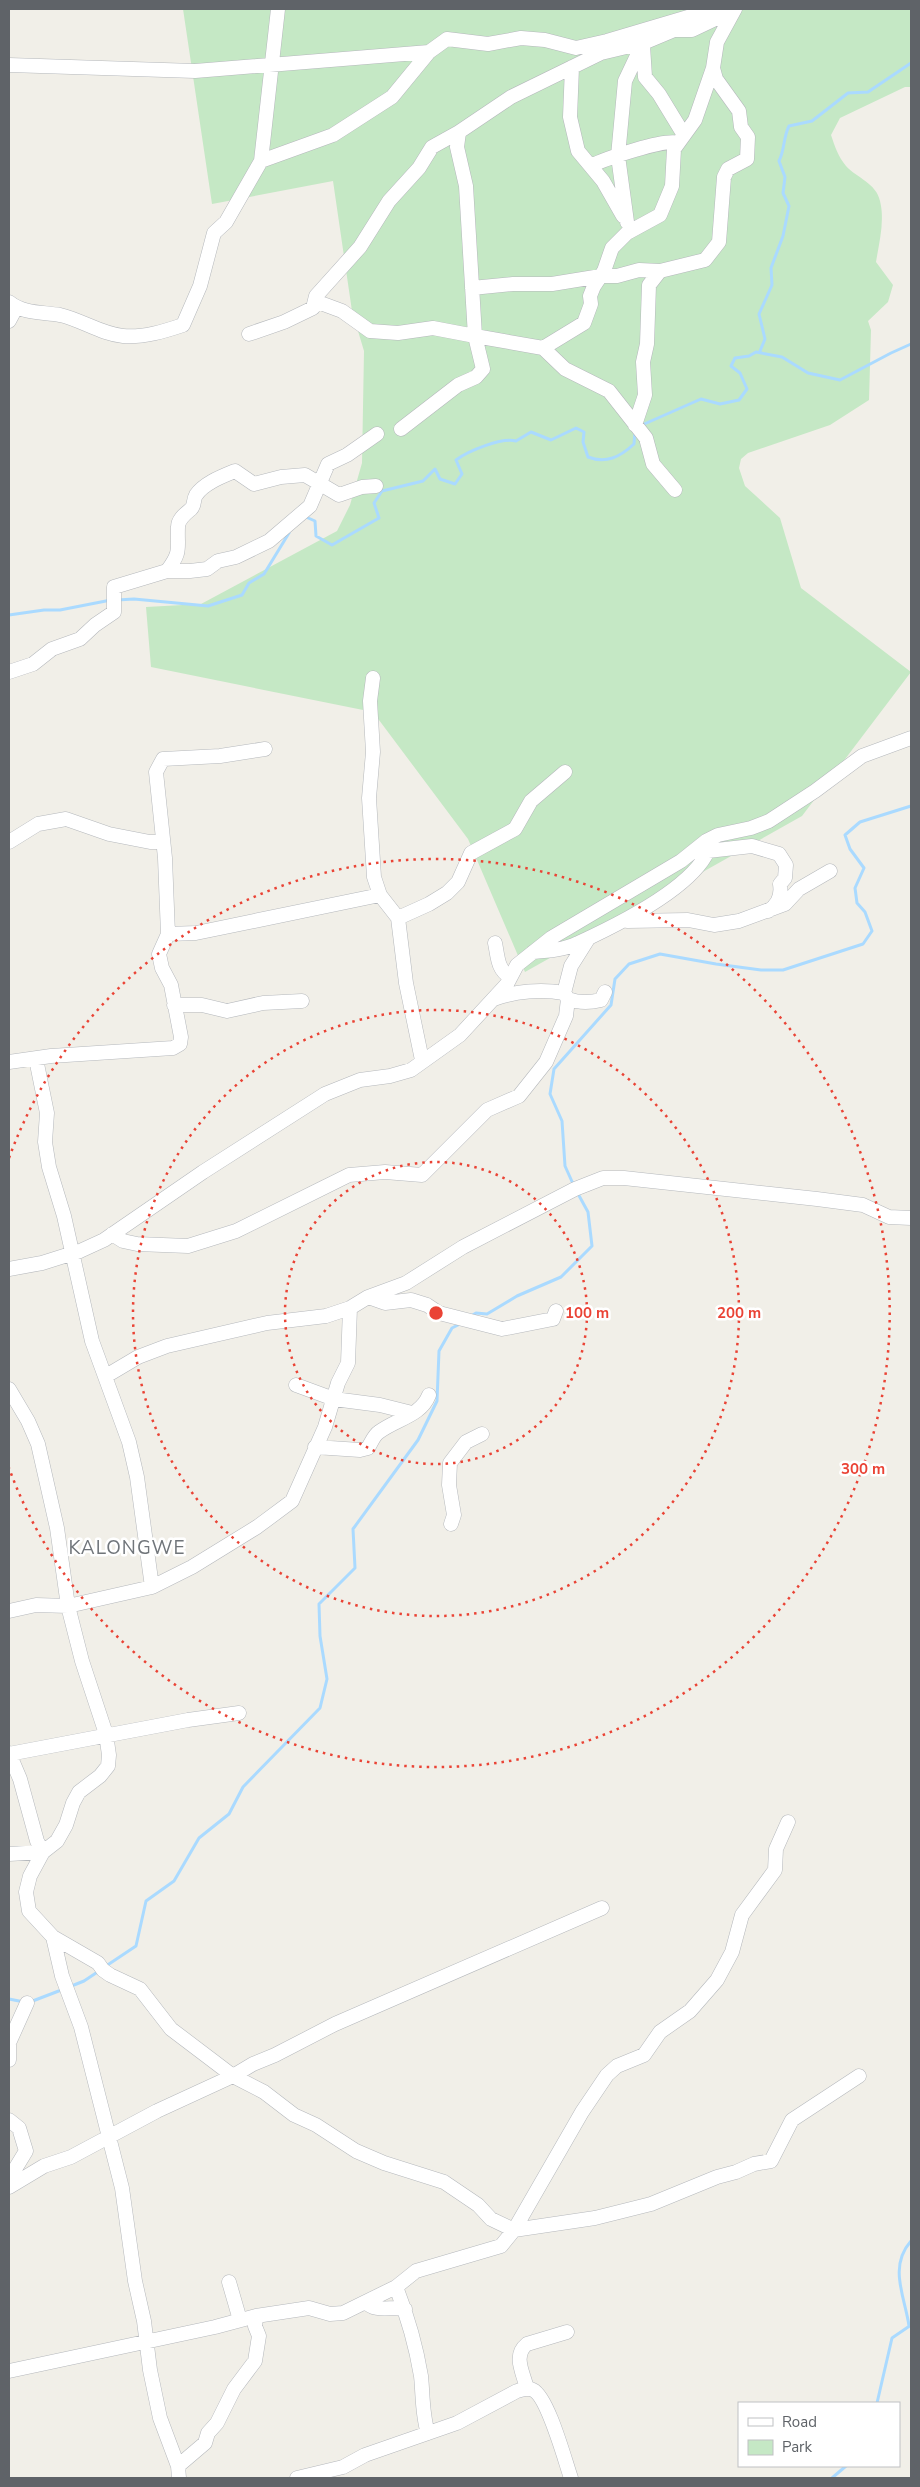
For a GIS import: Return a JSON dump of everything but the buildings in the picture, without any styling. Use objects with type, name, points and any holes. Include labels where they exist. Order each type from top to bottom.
[{"type":"street","points":[[9,322],[12,305],[72,319],[122,336],[164,332],[183,325],[200,286],[214,233],[226,222],[261,161],[278,9]]},
{"type":"street","points":[[261,161],[333,134],[392,97],[429,52],[446,39],[488,44],[521,38],[545,40],[576,48],[607,42],[716,9]]},
{"type":"street","points":[[249,334],[284,322],[313,308],[316,296],[360,247],[389,201],[419,168],[432,147],[459,132],[511,97],[572,67],[611,50],[642,43],[674,30],[692,30],[735,10]]},
{"type":"street","points":[[543,348],[584,323],[591,304],[590,296],[612,248],[629,226],[660,215],[672,186],[674,149],[694,120],[713,68],[717,42],[735,10]]},
{"type":"street","points":[[629,226],[618,156],[626,81],[642,43]]},
{"type":"street","points":[[642,43],[645,75]]},
{"type":"street","points":[[611,50],[631,68],[645,75],[659,94],[681,139]]},
{"type":"street","points":[[9,65],[195,71],[429,52]]},
{"type":"street","points":[[572,67],[570,117],[578,151],[603,181],[629,226]]},
{"type":"street","points":[[472,288],[514,284],[552,284],[600,276],[617,276],[639,270],[660,271],[705,260],[719,242],[724,177],[728,169],[747,159],[748,137],[741,127],[739,112],[716,79],[713,68]]},
{"type":"street","points":[[401,429],[458,385],[476,377],[483,369],[475,336],[466,186],[457,147],[459,132]]},
{"type":"street","points":[[591,166],[607,157],[618,156],[666,141],[681,139]]},
{"type":"street","points":[[635,425],[644,395],[643,362],[647,344],[648,285],[660,271]]},
{"type":"street","points":[[315,301],[342,311],[370,331],[398,333],[433,328],[543,348],[565,369],[609,391],[646,438],[653,464],[674,490]]},
{"type":"street","points":[[9,672],[33,664],[52,649],[80,639],[89,633],[95,625],[114,612],[114,587],[167,570],[190,571],[207,569],[218,561],[236,557],[269,541],[310,506],[328,464],[347,455],[377,434]]},
{"type":"street","points":[[167,570],[176,558],[180,542],[177,526],[180,520],[192,508],[196,495],[221,476],[235,471],[254,484],[281,477],[305,475],[320,482],[333,493],[340,495],[362,487],[376,486]]},
{"type":"street","points":[[373,678],[370,701],[373,752],[369,798],[374,877],[380,895],[398,918],[406,983],[422,1060]]},
{"type":"street","points":[[533,952],[568,947],[622,921],[667,896],[696,870],[708,852],[751,828],[768,821],[815,791],[862,756],[911,738]]},
{"type":"street","points":[[9,1062],[36,1058],[173,1048],[180,1044],[181,1037],[171,985],[162,968],[159,954],[168,934],[165,858],[156,772],[163,760],[220,756],[265,750]]},
{"type":"street","points":[[398,918],[429,904],[447,892],[458,882],[471,853],[515,829],[531,800],[565,772]]},
{"type":"street","points":[[9,842],[38,824],[66,819],[109,834],[150,842],[162,842]]},
{"type":"street","points":[[9,1269],[42,1263],[104,1240],[203,1172],[325,1094],[360,1080],[402,1074],[460,1035],[494,999],[517,965],[551,938],[616,902],[681,861],[697,846],[718,835],[751,828]]},
{"type":"street","points":[[681,861],[708,852],[752,846],[779,854],[786,865],[785,878],[780,884],[781,891],[776,906],[768,911]]},
{"type":"street","points":[[622,921],[688,920],[714,926],[739,921],[785,904],[798,889],[830,871]]},
{"type":"street","points":[[168,934],[196,933],[380,895]]},
{"type":"street","points":[[112,1234],[123,1241],[137,1244],[188,1246],[236,1232],[349,1175],[385,1172],[422,1175],[487,1110],[519,1096],[546,1062],[566,1016],[566,996],[571,966],[590,936]]},
{"type":"street","points":[[495,943],[499,967],[502,972],[510,977]]},
{"type":"street","points":[[494,999],[511,993],[550,990],[576,1002],[592,1002],[601,1000],[605,992]]},
{"type":"street","points":[[174,1005],[202,1005],[227,1011],[263,1003],[302,1002]]},
{"type":"street","points":[[36,1058],[47,1113],[46,1149],[92,1341],[126,1434],[137,1477],[152,1587]]},
{"type":"street","points":[[106,1376],[138,1357],[167,1346],[267,1323],[326,1316],[350,1308],[368,1297],[406,1283],[463,1247],[575,1189],[610,1177],[864,1205],[889,1217],[911,1218]]},
{"type":"street","points":[[368,1297],[385,1304],[411,1300],[427,1305],[439,1313],[502,1329],[553,1319],[556,1311]]},
{"type":"street","points":[[9,1611],[36,1605],[68,1606],[152,1587],[192,1567],[257,1527],[292,1501],[334,1399],[338,1383],[348,1363],[350,1308]]},
{"type":"street","points":[[296,1385],[334,1399],[380,1405],[412,1413]]},
{"type":"street","points":[[9,1388],[28,1421],[38,1444],[57,1528],[68,1606],[82,1660],[106,1734],[110,1755],[108,1766],[100,1776],[79,1792],[57,1841],[43,1852],[30,1876],[26,1892],[29,1910],[53,1937],[98,1963],[110,1975],[140,1989],[171,2029],[234,2076],[264,2092],[294,2115],[328,2132],[356,2151],[444,2182],[478,2205],[491,2219],[514,2230],[595,2218],[651,2204],[717,2177],[736,2172],[754,2164],[771,2161],[792,2120],[859,2076]]},
{"type":"street","points":[[315,1447],[360,1450],[368,1448],[377,1433],[412,1413],[426,1402],[430,1395]]},
{"type":"street","points":[[451,1524],[454,1515],[454,1501],[450,1492],[450,1463],[466,1442],[482,1434]]},
{"type":"street","points":[[43,1852],[37,1841],[20,1779],[9,1753],[106,1734],[239,1713]]},
{"type":"street","points":[[9,2371],[256,2316],[309,2308],[330,2314],[343,2313],[396,2287],[416,2271],[501,2246],[514,2230],[582,2112],[607,2075],[617,2066],[644,2055],[660,2032],[690,2011],[718,1980],[732,1952],[742,1916],[776,1870],[776,1849],[788,1822]]},
{"type":"street","points":[[9,1854],[43,1852]]},
{"type":"street","points":[[9,2186],[44,2166],[72,2157],[157,2111],[234,2076],[253,2064],[397,1995],[602,1908]]},
{"type":"street","points":[[53,1937],[62,1976],[81,2027],[122,2188],[150,2370],[160,2418],[179,2472],[205,2443],[208,2432],[216,2423],[234,2389],[255,2361],[259,2336],[255,2326],[256,2316]]},
{"type":"street","points":[[9,2060],[13,2031],[27,2003]]},
{"type":"street","points":[[9,2120],[19,2128],[26,2151],[9,2179]]},
{"type":"street","points":[[229,2282],[240,2320]]},
{"type":"street","points":[[396,2287],[405,2309],[420,2373],[426,2413],[424,2422],[428,2433]]},
{"type":"street","points":[[366,2302],[368,2305],[381,2309],[394,2306],[405,2309]]},
{"type":"street","points":[[527,2389],[519,2357],[523,2347],[527,2344],[567,2332]]},
{"type":"street","points":[[297,2478],[343,2467],[365,2455],[457,2423],[518,2391],[527,2389],[533,2389],[543,2402],[555,2427],[571,2478]]},
{"type":"green space","points":[[183,9],[911,9],[911,87],[905,87],[840,118],[831,135],[835,147],[846,166],[870,185],[878,195],[882,224],[876,262],[893,285],[888,302],[868,321],[871,330],[869,400],[830,425],[748,453],[741,459],[739,468],[745,486],[780,518],[801,588],[911,672],[802,816],[525,972],[468,839],[373,712],[151,667],[146,607],[201,604],[337,531],[350,505],[362,463],[364,351],[352,311],[333,181],[212,204]]},
{"type":"waterway","points":[[760,351],[765,339],[759,314],[772,285],[771,268],[783,236],[789,206],[783,193],[785,177],[779,161],[789,126],[812,121],[848,93],[868,92],[911,63]]},
{"type":"waterway","points":[[642,425],[701,399],[720,404],[739,400],[747,389],[740,373],[731,366],[735,358],[749,356],[756,352],[782,357],[808,373],[840,380],[911,344]]},
{"type":"waterway","points":[[306,517],[315,521],[316,536],[332,545],[379,518],[374,503],[382,491],[423,481],[435,469],[440,479],[455,484],[462,474],[456,460],[485,446],[502,441],[516,441],[531,432],[551,440],[576,428],[584,432],[583,442],[588,457],[601,460],[618,456],[634,444],[635,432]]},
{"type":"waterway","points":[[117,600],[134,599],[208,606],[242,595],[249,583],[264,574],[289,533]]},
{"type":"waterway","points":[[9,615],[44,610],[60,610],[111,600]]},
{"type":"waterway","points":[[574,1186],[565,1166],[562,1121],[550,1094],[554,1069],[611,1005],[615,979],[629,964],[660,954],[761,970],[783,970],[863,944],[872,931],[865,912],[857,903],[855,888],[864,868],[850,849],[845,835],[860,822],[911,806]]},
{"type":"waterway","points":[[471,1316],[476,1313],[487,1314],[517,1296],[561,1277],[592,1246],[588,1212],[577,1192]]},
{"type":"waterway","points":[[106,1966],[136,1946],[146,1901],[174,1881],[199,1838],[229,1814],[243,1787],[320,1708],[327,1679],[320,1636],[319,1604],[355,1568],[353,1529],[418,1440],[437,1401],[439,1351],[452,1328],[460,1324]]},
{"type":"waterway","points":[[69,1987],[84,1981],[99,1971]]},
{"type":"waterway","points":[[30,2002],[64,1989]]},
{"type":"waterway","points":[[9,1999],[24,2002]]},
{"type":"waterway","points":[[909,2326],[899,2272],[900,2261],[911,2241]]},
{"type":"waterway","points":[[877,2402],[892,2338],[911,2325]]},
{"type":"waterway","points":[[832,2478],[845,2467]]},
{"type":"district","name":"KALONGWE","points":[[127,1547]]}]
